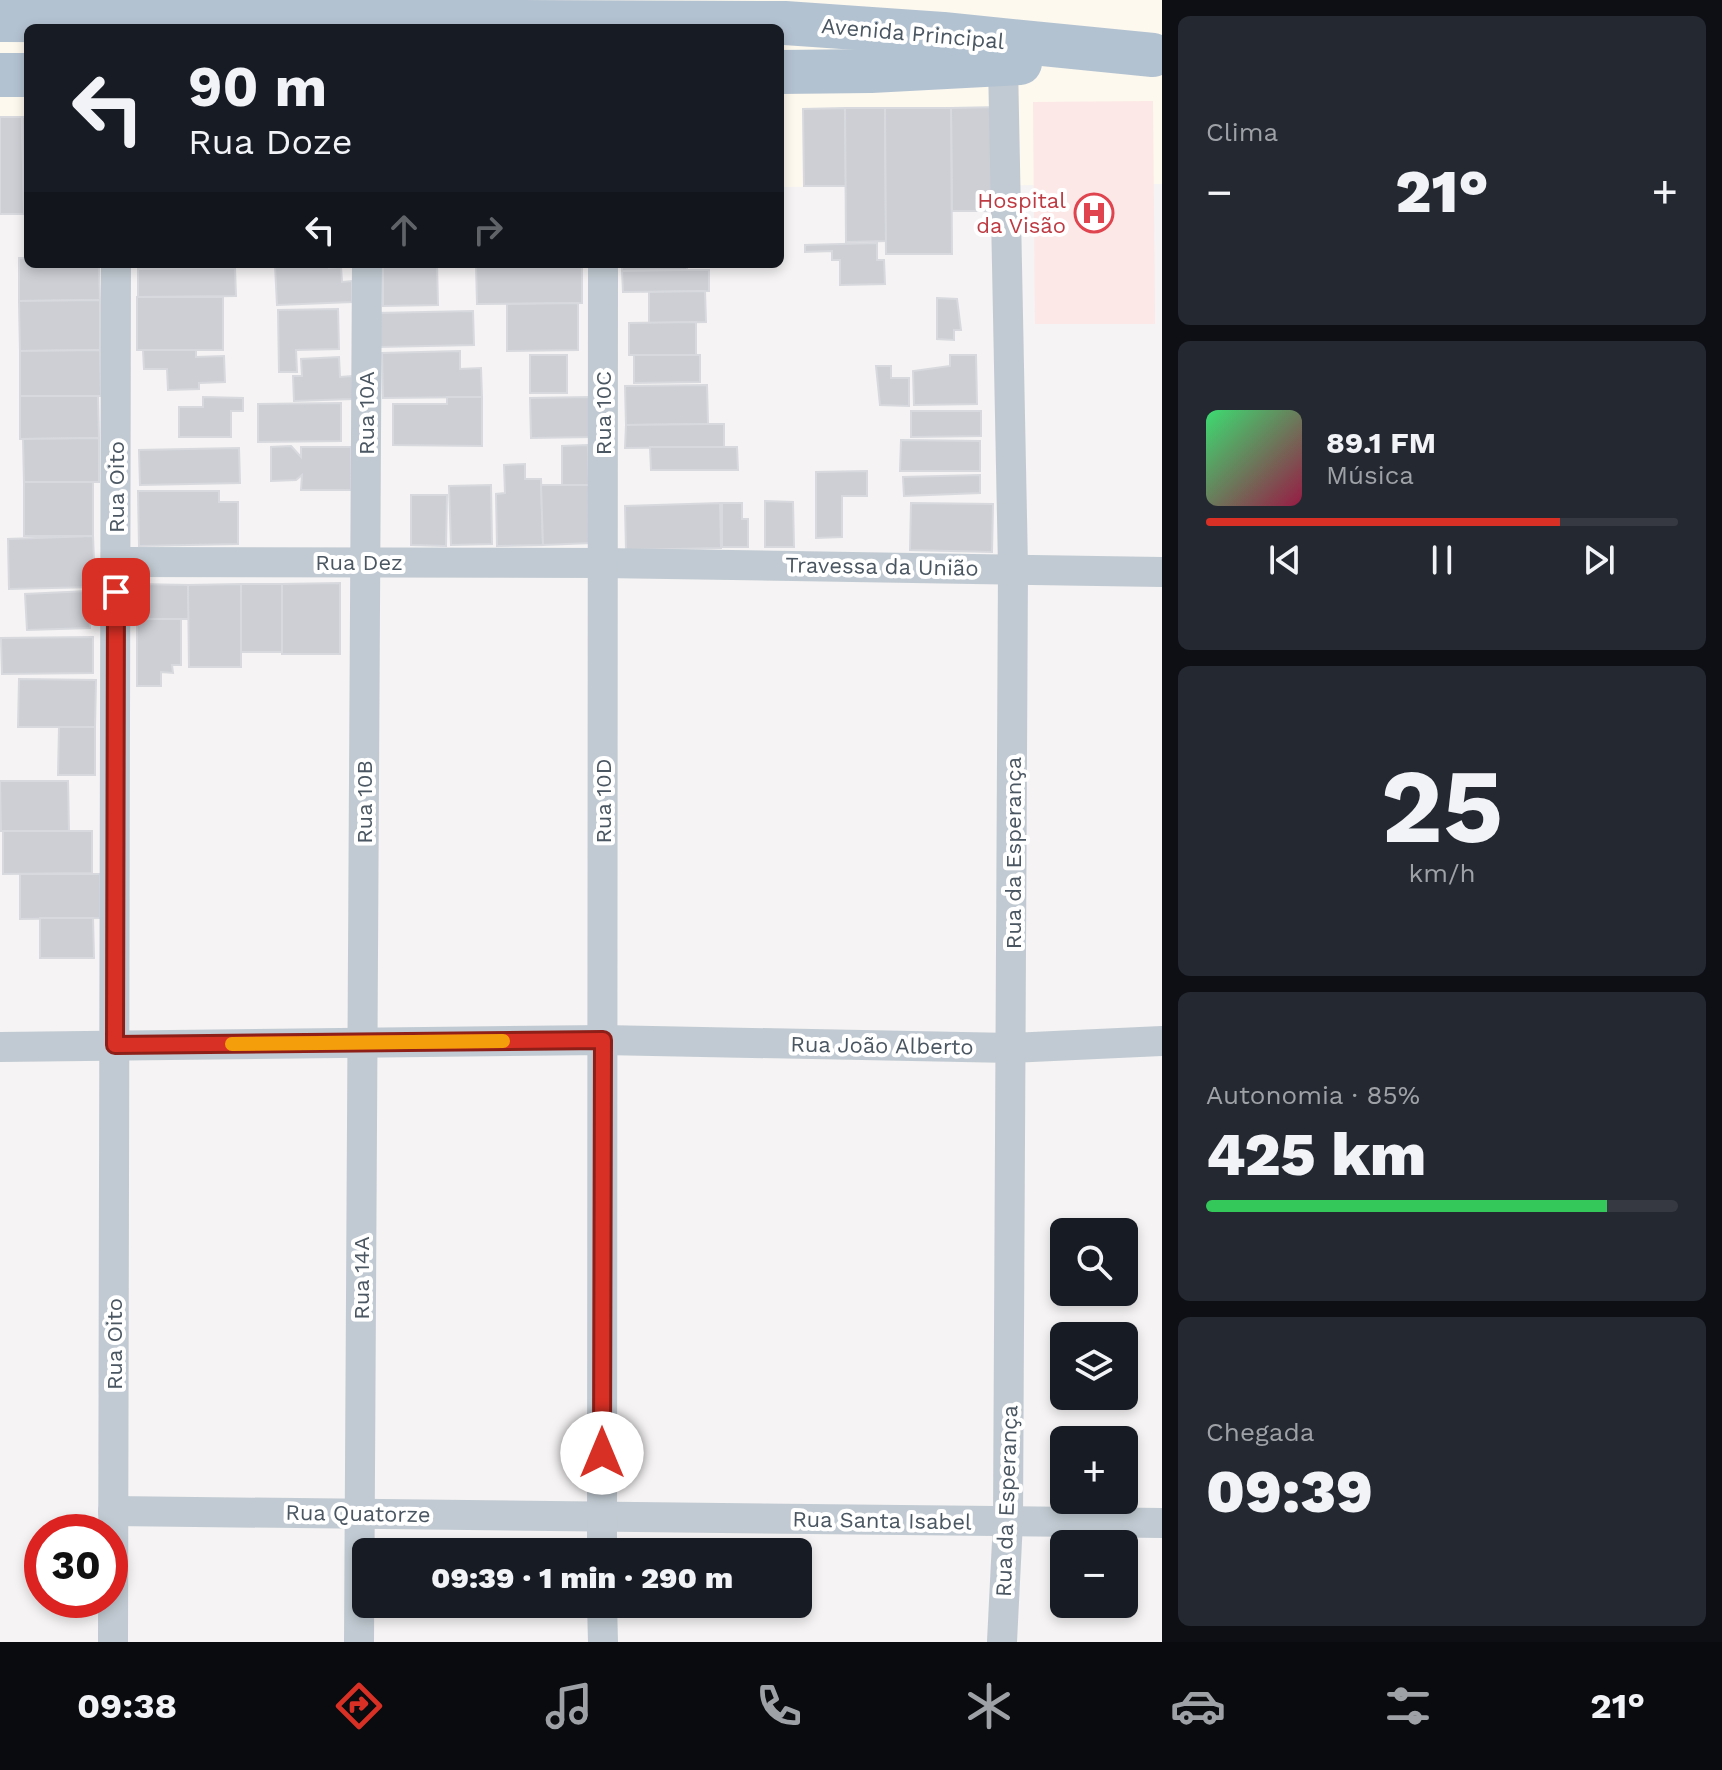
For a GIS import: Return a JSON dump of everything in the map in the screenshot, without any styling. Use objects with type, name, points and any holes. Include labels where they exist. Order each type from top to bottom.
[{"type":"main road","name":"Avenida Principal","points":[[0,20],[218,10],[686,10],[1157,55]]},
{"type":"main road","name":"Avenida Principal","points":[[784,72],[871,71],[1157,55]]},
{"type":"main road","points":[[0,75],[24,75]]},
{"type":"street","name":"Rua da Esperança","points":[[1002,1642],[1008,1521],[1013,567],[1003,64]]},
{"type":"street","name":"Rua Oito","points":[[113,1642],[116,268]]},
{"type":"street","name":"Rua 10A","points":[[365,562],[367,268]]},
{"type":"street","name":"Rua 10C","points":[[603,268],[603,563]]},
{"type":"street","name":"Rua Dez","points":[[116,562],[603,563]]},
{"type":"street","name":"Rua 10B","points":[[362,1043],[365,562]]},
{"type":"street","name":"Travessa da União","points":[[603,563],[1013,567],[1162,572]]},
{"type":"street","name":"Rua 10D","points":[[602,1538],[603,563]]},
{"type":"street","name":"Rua João Alberto","points":[[115,1045],[603,1040],[1012,1048],[1162,1041]]},
{"type":"street","name":"Rua 14A","points":[[359,1642],[362,1043]]},
{"type":"street","points":[[0,1047],[115,1045]]},
{"type":"street","name":"Rua Quatorze","points":[[113,1511],[602,1516]]},
{"type":"street","name":"Rua Santa Isabel","points":[[602,1516],[1162,1523]]},
{"type":"street","points":[[602,1618],[603,1642]]},
{"type":"shaded area","points":[[0,0],[1162,0],[1162,184],[784,187],[784,24],[24,24],[24,193],[0,193]]},
{"type":"shaded area","name":"Hospital da Visão","points":[[1153,101],[1155,324],[1035,324],[1033,102]]},
{"type":"building","points":[[1000,107],[1001,211],[952,211],[951,108]]},
{"type":"building","points":[[845,108],[846,186],[804,186],[803,109]]},
{"type":"building","points":[[845,108],[885,108],[886,241],[846,242]]},
{"type":"building","points":[[885,108],[951,108],[952,254],[886,254]]},
{"type":"building","points":[[0,117],[22,117],[24,214],[0,214]]},
{"type":"building","points":[[22,117],[24,117],[24,214]]},
{"type":"building","points":[[877,243],[877,260],[884,260],[885,284],[840,285],[840,260],[832,260],[832,251],[805,252],[805,245]]},
{"type":"building","points":[[19,258],[24,258],[24,268],[99,268],[100,300],[19,301]]},
{"type":"building","points":[[235,268],[236,296],[138,297],[138,269]]},
{"type":"building","points":[[275,268],[341,268],[342,282],[352,281],[352,302],[277,305]]},
{"type":"building","points":[[383,268],[437,268],[438,305],[383,306]]},
{"type":"building","points":[[476,268],[582,268],[582,303],[477,304]]},
{"type":"building","points":[[622,268],[687,268],[687,270],[622,271]]},
{"type":"building","points":[[709,270],[709,291],[623,292],[622,271]]},
{"type":"building","points":[[705,291],[706,322],[649,323],[649,292]]},
{"type":"building","points":[[137,297],[223,297],[223,350],[137,350]]},
{"type":"building","points":[[937,298],[957,299],[961,330],[954,330],[954,340],[937,339]]},
{"type":"building","points":[[100,300],[100,350],[20,351],[19,301]]},
{"type":"building","points":[[578,303],[578,350],[507,351],[507,304]]},
{"type":"building","points":[[338,309],[339,349],[296,350],[297,372],[279,372],[278,310]]},
{"type":"building","points":[[473,311],[474,345],[378,347],[377,313]]},
{"type":"building","points":[[696,322],[696,355],[629,355],[629,323]]},
{"type":"building","points":[[100,350],[101,396],[20,396],[20,351]]},
{"type":"building","points":[[143,350],[196,350],[196,357],[224,356],[225,382],[199,383],[199,389],[168,390],[167,369],[144,369]]},
{"type":"building","points":[[460,351],[460,369],[481,368],[482,397],[383,398],[382,353]]},
{"type":"building","points":[[530,355],[567,355],[567,393],[530,393]]},
{"type":"building","points":[[634,355],[700,355],[700,382],[634,383]]},
{"type":"building","points":[[950,355],[976,355],[977,404],[914,405],[913,371],[950,366]]},
{"type":"building","points":[[339,357],[340,377],[352,376],[353,399],[294,401],[293,376],[302,376],[301,359]]},
{"type":"building","points":[[876,366],[891,366],[891,378],[909,378],[909,406],[880,405]]},
{"type":"building","points":[[707,385],[708,424],[626,425],[625,386]]},
{"type":"building","points":[[20,396],[98,396],[99,438],[20,439]]},
{"type":"building","points":[[203,397],[243,398],[243,411],[231,411],[231,437],[179,437],[179,407],[203,407]]},
{"type":"building","points":[[447,397],[482,397],[482,446],[393,445],[393,404],[447,404]]},
{"type":"building","points":[[590,397],[591,437],[531,438],[530,398]]},
{"type":"building","points":[[341,403],[341,441],[258,442],[258,404]]},
{"type":"building","points":[[911,411],[981,411],[981,436],[911,437]]},
{"type":"building","points":[[724,424],[724,447],[625,448],[626,425]]},
{"type":"building","points":[[99,438],[99,482],[24,482],[23,439]]},
{"type":"building","points":[[901,440],[980,441],[980,471],[900,471]]},
{"type":"building","points":[[588,445],[589,485],[562,485],[562,446]]},
{"type":"building","points":[[291,446],[301,457],[301,447],[351,447],[351,490],[301,490],[302,475],[296,480],[271,481],[271,447]]},
{"type":"building","points":[[650,447],[737,447],[738,470],[651,470]]},
{"type":"building","points":[[239,448],[240,483],[140,485],[139,450]]},
{"type":"building","points":[[525,464],[525,479],[541,479],[543,545],[497,546],[496,494],[505,493],[504,465]]},
{"type":"building","points":[[867,471],[867,496],[842,496],[842,537],[816,538],[816,472]]},
{"type":"building","points":[[980,475],[980,493],[904,496],[903,477]]},
{"type":"building","points":[[24,482],[93,482],[93,536],[24,536]]},
{"type":"building","points":[[491,485],[492,544],[451,545],[449,486]]},
{"type":"building","points":[[541,485],[589,485],[591,543],[543,545]]},
{"type":"building","points":[[138,491],[219,491],[219,502],[238,502],[238,544],[139,546]]},
{"type":"building","points":[[411,495],[447,495],[446,546],[411,545]]},
{"type":"building","points":[[765,501],[793,502],[794,547],[765,547]]},
{"type":"building","points":[[720,503],[721,548],[626,550],[625,506]]},
{"type":"building","points":[[722,503],[742,503],[742,519],[748,519],[748,547],[722,547]]},
{"type":"building","points":[[911,503],[993,504],[992,552],[910,550]]},
{"type":"building","points":[[93,536],[95,587],[9,589],[8,539]]},
{"type":"building","points":[[340,583],[340,654],[282,654],[282,584]]},
{"type":"building","points":[[137,584],[188,585],[189,619],[137,619]]},
{"type":"building","points":[[241,584],[282,584],[282,652],[241,652]]},
{"type":"building","points":[[241,584],[241,667],[189,667],[188,585]]},
{"type":"building","points":[[88,591],[90,628],[27,630],[25,594]]},
{"type":"building","points":[[137,619],[181,619],[181,665],[172,665],[173,673],[161,672],[161,686],[137,686]]},
{"type":"building","points":[[93,637],[93,673],[2,674],[1,638]]},
{"type":"building","points":[[19,679],[96,680],[95,727],[18,727]]},
{"type":"building","points":[[59,727],[95,727],[95,775],[58,775]]},
{"type":"building","points":[[0,781],[68,781],[69,831],[1,831]]},
{"type":"building","points":[[3,831],[92,831],[92,873],[3,874]]},
{"type":"building","points":[[20,874],[100,874],[100,918],[20,919]]},
{"type":"building","points":[[40,918],[93,918],[94,958],[40,958]]},
{"type":"slow traffic","points":[[232,1044],[503,1041]]},
{"type":"place","name":"Hospital da Visão","points":[[1094,213]]},
{"type":"route","points":[[116,592],[115,1045],[603,1040],[602,1453]]}]
